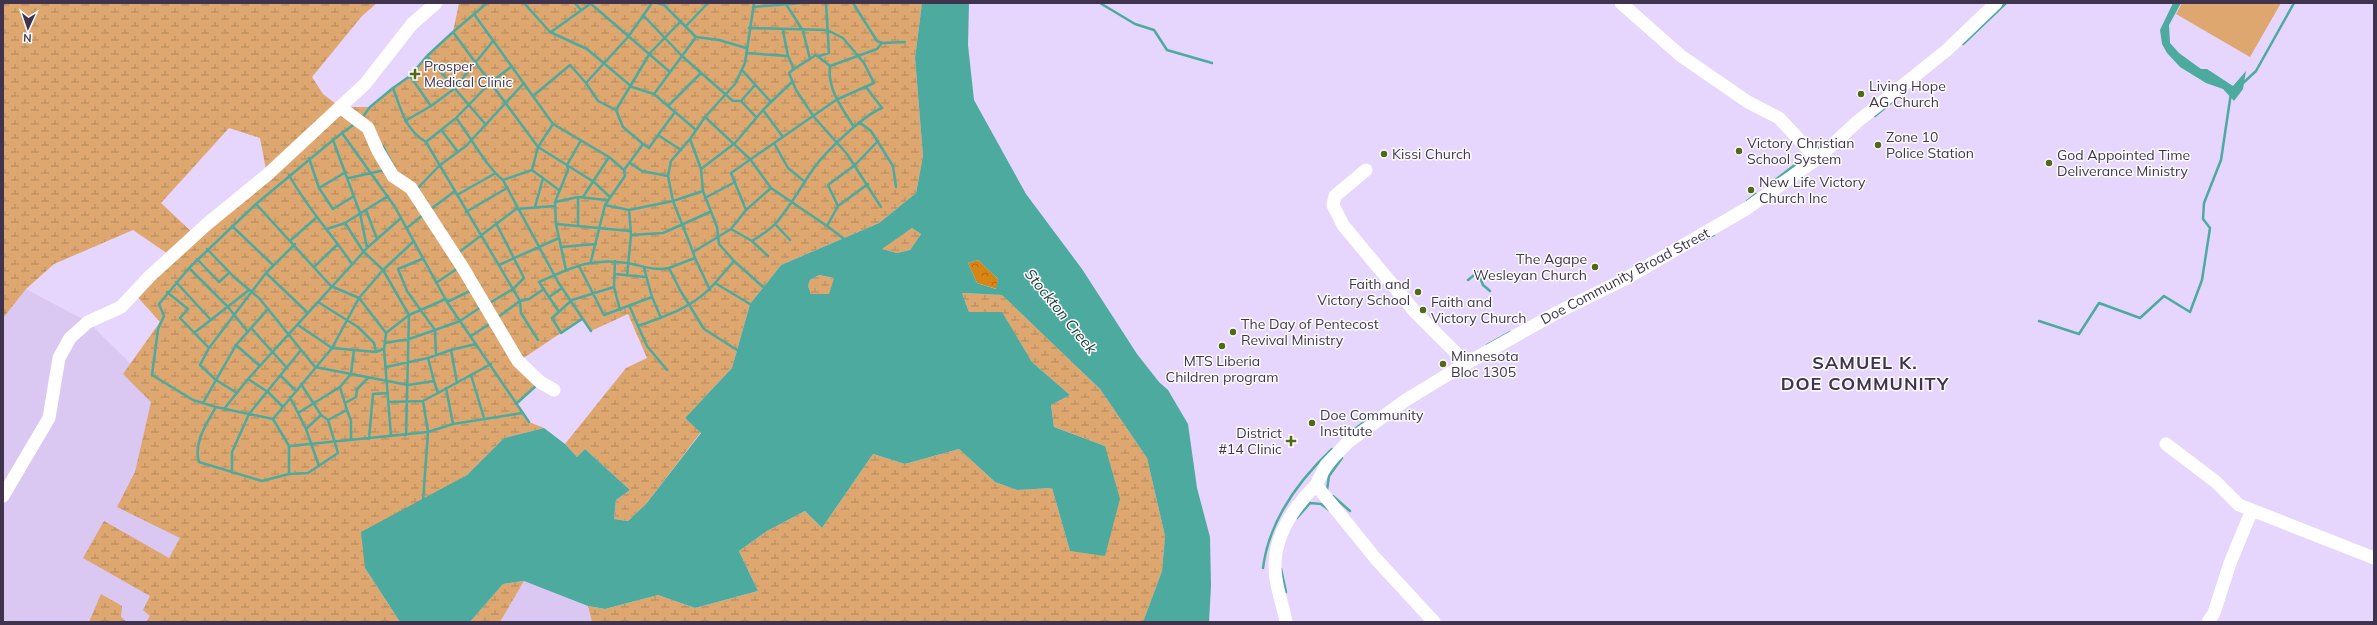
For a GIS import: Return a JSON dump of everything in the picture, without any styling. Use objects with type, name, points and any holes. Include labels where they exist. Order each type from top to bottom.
[{"type":"street","points":[[3,496],[49,418],[59,358],[70,338],[88,322],[121,307],[134,292],[242,194],[267,175],[365,84],[412,24],[436,3]]},
{"type":"street","points":[[1621,3],[1681,56],[1748,102],[1779,118],[1817,159]]},
{"type":"street","name":"Doe Community Broad Street","points":[[1286,622],[1274,569],[1276,546],[1281,530],[1316,485],[1326,465],[1348,442],[1406,400],[1460,366],[1558,312],[1625,279],[1681,248],[1746,209],[1817,159],[1857,122],[1947,50],[1996,3]]},
{"type":"street","points":[[340,107],[368,128],[378,151],[393,176],[411,188],[460,262],[518,361],[540,382],[554,390]]},
{"type":"street","points":[[1366,170],[1335,196],[1333,205],[1343,225],[1391,285],[1460,356],[1460,366]]},
{"type":"street","points":[[2166,444],[2216,482],[2239,505],[2374,558]]},
{"type":"street","points":[[1316,485],[1376,559],[1434,622]]},
{"type":"street","points":[[2208,622],[2214,612],[2230,563],[2252,510]]},
{"type":"shaded area","points":[[26,289],[88,322],[130,363],[149,388],[181,538],[169,558],[163,622],[3,622],[3,308]]},
{"type":"shaded area","points":[[524,581],[588,606],[592,622],[500,622]]},
{"type":"green space","points":[[3,3],[377,3],[362,16],[312,77],[323,94],[340,107],[370,107],[410,76],[427,56],[453,32],[459,3],[922,3],[915,58],[923,156],[916,193],[879,223],[781,265],[750,304],[732,368],[685,418],[701,432],[646,504],[628,521],[614,519],[616,500],[630,490],[585,449],[577,457],[565,444],[626,368],[647,358],[628,314],[591,331],[582,319],[519,361],[540,382],[516,404],[529,422],[544,428],[504,438],[467,475],[423,501],[365,568],[400,622],[146,622],[150,616],[143,610],[150,596],[83,558],[104,521],[169,558],[180,538],[117,507],[135,472],[151,402],[123,374],[160,322],[134,293],[168,254],[133,230],[54,264],[26,289],[3,318]],"holes":[[[229,128],[260,138],[267,175],[196,236],[161,203]]]},
{"type":"green space","points":[[2182,3],[2281,3],[2250,57],[2176,14]]},
{"type":"green space","points":[[912,228],[921,234],[910,250],[897,253],[881,249]]},
{"type":"green space","points":[[978,260],[998,279],[997,289],[977,283],[968,263]]},
{"type":"green space","points":[[819,275],[834,278],[830,294],[811,294],[808,286],[810,280]]},
{"type":"green space","points":[[962,293],[1002,295],[1100,389],[1147,458],[1165,536],[1162,571],[1143,622],[592,622],[588,606],[605,609],[658,595],[695,608],[758,591],[739,551],[767,531],[805,511],[822,528],[873,454],[905,464],[959,449],[995,482],[1017,490],[1052,488],[1070,551],[1105,446],[1054,427],[1051,405],[1070,395],[1032,362],[1002,313],[969,312]]},
{"type":"green space","points":[[524,581],[500,622],[470,622],[503,584]]},
{"type":"green space","points":[[101,594],[122,606],[121,617],[127,622],[89,622]]},
{"type":"water","name":"Stockton Creek","points":[[922,3],[969,3],[968,45],[974,100],[1026,194],[1082,269],[1137,354],[1159,382],[1168,390],[1188,424],[1197,488],[1210,537],[1211,586],[1209,622],[1143,622],[1162,571],[1165,536],[1147,458],[1100,389],[1002,295],[962,293],[969,312],[1002,312],[1032,362],[1070,395],[1051,405],[1054,427],[1105,446],[1120,499],[1105,556],[1070,551],[1052,488],[1017,490],[995,482],[959,449],[905,464],[873,454],[822,528],[805,511],[767,531],[739,551],[758,591],[695,608],[658,595],[605,609],[588,606],[524,581],[503,584],[470,622],[400,622],[365,568],[361,532],[467,475],[504,438],[544,428],[565,444],[577,457],[585,449],[630,490],[616,500],[614,519],[628,521],[646,504],[701,433],[685,418],[732,368],[750,304],[781,265],[879,223],[916,193],[923,156],[915,58]],"holes":[[[912,228],[921,234],[910,250],[897,253],[882,249]],[[978,260],[998,279],[996,289],[977,283],[968,263]],[[819,275],[834,278],[829,294],[811,294],[808,286],[810,280]]]},
{"type":"water","points":[[2173,3],[2181,3],[2169,25],[2170,43],[2179,53],[2201,69],[2207,69],[2233,86],[2246,71],[2243,89],[2234,101],[2223,89],[2206,83],[2180,67],[2167,53],[2162,44],[2160,30]]},
{"type":"waterway","points":[[487,3],[453,32],[538,147],[594,182],[610,197]]},
{"type":"waterway","points":[[524,3],[550,32],[587,49],[632,87],[654,94]]},
{"type":"waterway","points":[[575,3],[581,10]]},
{"type":"waterway","points":[[590,3],[670,72]]},
{"type":"waterway","points":[[616,110],[598,101],[586,83],[628,37],[652,3]]},
{"type":"waterway","points":[[657,3],[664,5],[696,37],[719,40],[746,48]]},
{"type":"waterway","points":[[686,26],[708,3]]},
{"type":"waterway","points":[[754,3],[745,63],[735,84],[705,117],[750,159],[771,188],[843,238]]},
{"type":"waterway","points":[[753,7],[802,3]]},
{"type":"waterway","points":[[819,56],[829,53],[826,3]]},
{"type":"waterway","points":[[853,3],[877,41],[882,43],[905,42]]},
{"type":"waterway","points":[[1100,3],[1135,24],[1154,30],[1167,50],[1212,63]]},
{"type":"waterway","points":[[1963,44],[2006,3]]},
{"type":"waterway","points":[[2241,85],[2256,71],[2294,3]]},
{"type":"waterway","points":[[551,32],[590,4]]},
{"type":"waterway","points":[[786,4],[803,31],[810,59]]},
{"type":"waterway","points":[[474,14],[553,124],[609,157],[624,170],[625,176],[605,205],[591,261]]},
{"type":"waterway","points":[[643,15],[682,56],[733,101],[741,101]]},
{"type":"waterway","points":[[624,170],[643,144],[623,127],[616,110],[650,53],[681,21]]},
{"type":"waterway","points":[[705,198],[735,182],[731,173],[836,100],[874,83],[864,63],[843,38],[827,30],[749,28]]},
{"type":"waterway","points":[[783,31],[788,56],[794,69],[789,73],[796,90],[814,117],[847,154],[881,207]]},
{"type":"waterway","points":[[453,32],[427,56],[486,125]]},
{"type":"waterway","points":[[696,37],[654,94],[696,130]]},
{"type":"waterway","points":[[405,121],[431,106],[454,89],[493,41]]},
{"type":"waterway","points":[[830,66],[877,49],[882,43]]},
{"type":"waterway","points":[[746,53],[788,56]]},
{"type":"waterway","points":[[794,69],[816,55],[830,66],[831,83],[836,98],[854,127]]},
{"type":"waterway","points":[[427,56],[410,76],[393,88],[401,111],[408,125],[426,142],[520,301],[498,317]]},
{"type":"waterway","points":[[533,96],[570,65],[586,83]]},
{"type":"waterway","points":[[503,180],[491,168],[456,118],[490,83],[512,66]]},
{"type":"waterway","points":[[742,70],[771,102],[763,110],[783,137]]},
{"type":"waterway","points":[[668,106],[701,73]]},
{"type":"waterway","points":[[410,76],[431,106]]},
{"type":"waterway","points":[[771,102],[792,82]]},
{"type":"waterway","points":[[417,189],[440,165],[466,146],[524,83]]},
{"type":"waterway","points":[[755,85],[741,101],[756,117]]},
{"type":"waterway","points":[[731,229],[752,241],[774,226],[814,168],[827,152],[865,118],[882,108],[866,87]]},
{"type":"waterway","points":[[361,119],[370,107],[393,88]]},
{"type":"waterway","points":[[2039,321],[2079,334],[2099,303],[2140,318],[2164,296],[2190,312],[2202,280],[2210,228],[2203,219],[2204,203],[2221,160],[2231,93]]},
{"type":"waterway","points":[[1875,116],[1899,96]]},
{"type":"waterway","points":[[701,169],[735,143],[763,110]]},
{"type":"waterway","points":[[675,112],[658,135],[681,150]]},
{"type":"waterway","points":[[705,117],[690,139],[701,169],[703,191],[717,227],[719,244],[734,261],[763,287]]},
{"type":"waterway","points":[[426,142],[456,118]]},
{"type":"waterway","points":[[859,122],[871,131],[893,166],[896,187]]},
{"type":"waterway","points":[[356,123],[342,133],[395,207],[447,302],[529,422]]},
{"type":"waterway","points":[[553,124],[538,147],[532,170],[559,190]]},
{"type":"waterway","points":[[442,131],[458,152]]},
{"type":"waterway","points":[[224,409],[248,379],[367,248],[360,213],[333,140],[342,133]]},
{"type":"waterway","points":[[643,144],[649,148],[658,135]]},
{"type":"waterway","points":[[668,176],[671,161],[690,139]]},
{"type":"waterway","points":[[333,140],[256,204],[331,286],[359,298],[386,333]]},
{"type":"waterway","points":[[1818,148],[1829,140]]},
{"type":"waterway","points":[[838,206],[828,185],[855,165],[878,141]]},
{"type":"waterway","points":[[566,270],[556,224],[555,202],[568,170],[567,165],[580,142]]},
{"type":"waterway","points":[[774,143],[788,168],[805,182]]},
{"type":"waterway","points":[[383,146],[395,169]]},
{"type":"waterway","points":[[583,197],[609,157]]},
{"type":"waterway","points":[[309,158],[319,188],[333,209],[354,196]]},
{"type":"waterway","points":[[1770,184],[1804,158]]},
{"type":"waterway","points":[[630,163],[642,171],[668,176],[673,201],[693,252]]},
{"type":"waterway","points":[[349,178],[385,170]]},
{"type":"waterway","points":[[532,170],[503,180],[558,282],[591,331]]},
{"type":"waterway","points":[[319,188],[346,172]]},
{"type":"waterway","points":[[457,195],[494,174]]},
{"type":"waterway","points":[[289,175],[303,198],[352,264]]},
{"type":"waterway","points":[[535,207],[543,178]]},
{"type":"waterway","points":[[735,183],[746,210]]},
{"type":"waterway","points":[[827,226],[838,206],[868,184]]},
{"type":"waterway","points":[[466,212],[507,188]]},
{"type":"waterway","points":[[737,350],[704,329],[680,290],[669,268],[695,258],[693,252],[731,229],[746,210],[771,188]]},
{"type":"waterway","points":[[431,209],[455,191]]},
{"type":"waterway","points":[[627,276],[631,235],[629,210],[673,201],[703,191]]},
{"type":"waterway","points":[[1747,201],[1756,194]]},
{"type":"waterway","points":[[327,229],[345,223],[388,196]]},
{"type":"waterway","points":[[555,202],[578,197],[607,200]]},
{"type":"waterway","points":[[578,197],[578,226]]},
{"type":"waterway","points":[[256,204],[189,268],[159,304],[164,316],[158,329],[152,375],[193,400],[216,407],[273,419]]},
{"type":"waterway","points":[[605,205],[629,210]]},
{"type":"waterway","points":[[458,253],[516,209],[555,206]]},
{"type":"waterway","points":[[366,210],[377,239]]},
{"type":"waterway","points":[[631,235],[663,233],[710,212]]},
{"type":"waterway","points":[[407,228],[423,215]]},
{"type":"waterway","points":[[291,240],[317,217]]},
{"type":"waterway","points":[[367,248],[401,218]]},
{"type":"waterway","points":[[345,223],[363,251],[383,270],[409,315],[406,435]]},
{"type":"waterway","points":[[488,304],[513,289],[524,278],[496,223]]},
{"type":"waterway","points":[[556,224],[630,231]]},
{"type":"waterway","points":[[775,224],[790,240]]},
{"type":"waterway","points":[[232,226],[273,265]]},
{"type":"waterway","points":[[1702,241],[1714,235]]},
{"type":"waterway","points":[[499,265],[559,238]]},
{"type":"waterway","points":[[289,474],[289,446],[273,419],[332,348],[359,298],[383,270],[414,241]]},
{"type":"waterway","points":[[752,241],[768,256]]},
{"type":"waterway","points":[[237,393],[216,380],[200,365],[209,348],[266,273],[295,244]]},
{"type":"waterway","points":[[315,266],[338,244]]},
{"type":"waterway","points":[[561,247],[596,244]]},
{"type":"waterway","points":[[207,249],[235,278],[259,298],[315,367],[408,385],[434,381],[438,393],[491,364]]},
{"type":"waterway","points":[[695,258],[710,290]]},
{"type":"waterway","points":[[197,259],[219,282],[229,273]]},
{"type":"waterway","points":[[385,343],[409,339],[435,330],[407,291],[398,269],[422,259]]},
{"type":"waterway","points":[[549,297],[539,282],[571,268],[582,265],[603,261],[627,263],[653,269],[669,268]]},
{"type":"waterway","points":[[615,261],[614,287],[620,310]]},
{"type":"waterway","points":[[734,261],[715,283],[750,304]]},
{"type":"waterway","points":[[579,266],[604,315],[652,297]]},
{"type":"waterway","points":[[189,268],[228,307],[248,332]]},
{"type":"waterway","points":[[436,283],[458,268]]},
{"type":"waterway","points":[[644,268],[652,297],[661,318]]},
{"type":"waterway","points":[[1468,280],[1478,272],[1483,285],[1490,291]]},
{"type":"waterway","points":[[266,273],[308,313]]},
{"type":"waterway","points":[[615,274],[646,277]]},
{"type":"waterway","points":[[176,282],[211,320]]},
{"type":"waterway","points":[[667,370],[647,346],[638,326],[670,314],[690,304],[715,283]]},
{"type":"waterway","points":[[582,319],[561,333],[552,318],[572,300],[614,287]]},
{"type":"waterway","points":[[559,312],[549,297],[562,288]]},
{"type":"waterway","points":[[538,340],[521,313],[520,301],[529,299],[544,289]]},
{"type":"waterway","points":[[194,333],[249,290]]},
{"type":"waterway","points":[[447,302],[472,290]]},
{"type":"waterway","points":[[167,292],[188,309],[180,318],[209,348]]},
{"type":"waterway","points":[[391,436],[384,349],[386,333],[409,315],[446,299]]},
{"type":"waterway","points":[[318,302],[358,327],[374,343],[376,352]]},
{"type":"waterway","points":[[436,355],[435,330],[460,321],[481,307]]},
{"type":"waterway","points":[[630,307],[638,326]]},
{"type":"waterway","points":[[203,403],[236,345],[268,309]]},
{"type":"waterway","points":[[471,336],[491,323]]},
{"type":"waterway","points":[[298,325],[332,348],[376,352],[383,349]]},
{"type":"waterway","points":[[251,328],[287,368]]},
{"type":"waterway","points":[[1487,345],[1510,332]]},
{"type":"waterway","points":[[457,383],[451,350],[476,344]]},
{"type":"waterway","points":[[236,345],[260,366]]},
{"type":"waterway","points":[[232,472],[232,452],[249,414],[301,350]]},
{"type":"waterway","points":[[298,413],[340,387],[351,374],[354,350]]},
{"type":"waterway","points":[[434,381],[428,358],[451,350]]},
{"type":"waterway","points":[[386,367],[428,358]]},
{"type":"waterway","points":[[471,375],[484,418]]},
{"type":"waterway","points":[[281,376],[295,390]]},
{"type":"waterway","points":[[345,403],[356,397],[357,389],[368,378]]},
{"type":"waterway","points":[[248,379],[268,392],[283,407]]},
{"type":"waterway","points":[[301,384],[321,415],[328,420]]},
{"type":"waterway","points":[[516,404],[538,384]]},
{"type":"waterway","points":[[216,407],[199,440],[199,462],[262,481],[289,474],[308,473],[338,453],[328,420],[347,410],[340,387]]},
{"type":"waterway","points":[[446,388],[453,424]]},
{"type":"waterway","points":[[369,439],[373,394],[388,393]]},
{"type":"waterway","points":[[290,446],[428,432],[423,401],[438,393]]},
{"type":"waterway","points":[[290,397],[306,429],[319,466]]},
{"type":"waterway","points":[[389,402],[423,401]]},
{"type":"waterway","points":[[347,410],[351,421],[351,440]]},
{"type":"waterway","points":[[423,501],[428,432],[453,424],[522,413]]},
{"type":"waterway","points":[[1352,431],[1375,414]]},
{"type":"waterway","points":[[306,429],[321,415]]},
{"type":"waterway","points":[[1263,568],[1266,551],[1272,534],[1287,503],[1308,474],[1332,449]]},
{"type":"waterway","points":[[1327,490],[1329,476],[1342,458]]},
{"type":"waterway","points":[[1333,496],[1350,511]]},
{"type":"waterway","points":[[1297,518],[1310,503],[1321,504],[1329,510]]},
{"type":"waterway","points":[[1281,569],[1286,592]]},
{"type":"place","name":"Prosper Medical Clinic","points":[[415,74]]},
{"type":"place","name":"Living Hope AG Church","points":[[1861,94]]},
{"type":"place","name":"Zone 10 Police Station","points":[[1878,145]]},
{"type":"place","name":"Victory Christian School System","points":[[1739,151]]},
{"type":"place","name":"Kissi Church","points":[[1384,154]]},
{"type":"place","name":"God Appointed Time Deliverance Ministry","points":[[2049,163]]},
{"type":"place","name":"New Life Victory Church Inc","points":[[1751,190]]},
{"type":"place","name":"The Agape Wesleyan Church","points":[[1595,267]]},
{"type":"place","name":"Faith and Victory School","points":[[1418,292]]},
{"type":"place","name":"Faith and Victory Church","points":[[1423,310]]},
{"type":"place","name":"The Day of Pentecost Revival Ministry","points":[[1233,332]]},
{"type":"place","name":"MTS Liberia Children program","points":[[1222,346]]},
{"type":"place","name":"Minnesota Bloc 1305","points":[[1443,364]]},
{"type":"place","name":"Doe Community Institute","points":[[1312,423]]},
{"type":"place","name":"District #14 Clinic","points":[[1291,441]]},
{"type":"district","name":"SAMUEL K. DOE COMMUNITY","points":[[1865,372]]}]
